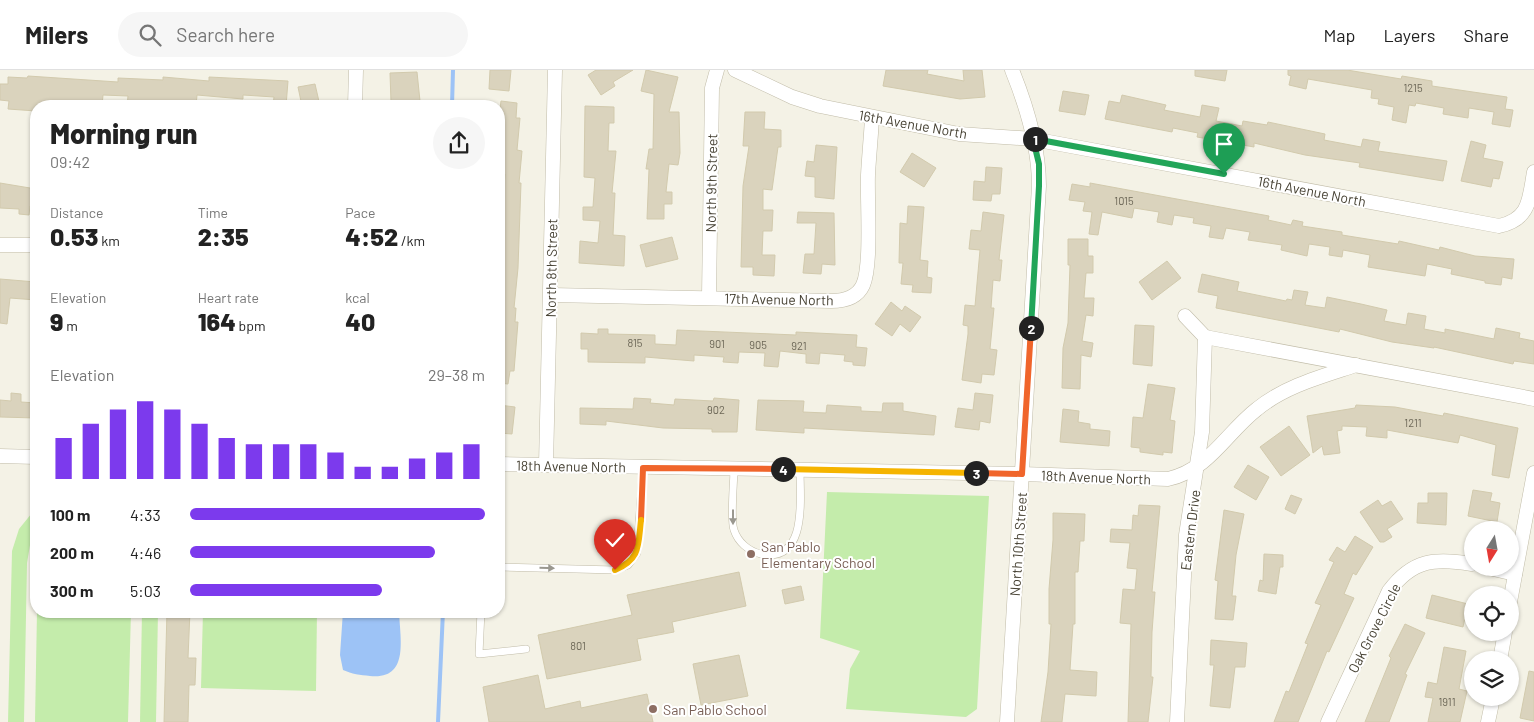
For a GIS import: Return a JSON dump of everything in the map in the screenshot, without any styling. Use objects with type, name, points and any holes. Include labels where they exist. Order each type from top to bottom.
[{"type":"street","points":[[355,100],[356,70]]},
{"type":"street","name":"North 8th Street","points":[[546,465],[555,70]]},
{"type":"street","name":"North 9th Street","points":[[709,297],[712,88],[717,70]]},
{"type":"street","name":"16th Avenue North","points":[[735,70],[792,97],[820,106],[872,118],[959,134],[1033,139],[1499,226],[1520,219],[1526,210],[1534,172]]},
{"type":"street","name":"North 10th Street","points":[[1006,722],[1039,186],[1039,164],[1026,108],[1012,70]]},
{"type":"street","name":"17th Avenue North","points":[[551,295],[709,297],[830,302],[842,301],[854,296],[863,286],[867,267],[868,175],[872,118]]},
{"type":"street","points":[[0,245],[30,245]]},
{"type":"street","points":[[1185,316],[1205,337],[1534,399]]},
{"type":"street","name":"Eastern Drive","points":[[1177,722],[1186,535],[1198,468],[1202,432],[1205,337]]},
{"type":"street","name":"18th Avenue North","points":[[505,464],[1022,474],[1168,479],[1182,476],[1198,468],[1257,408],[1278,395],[1356,365]]},
{"type":"street","points":[[0,456],[30,457]]},
{"type":"street","points":[[1519,553],[1534,473]]},
{"type":"street","name":"Oak Grove Circle","points":[[1328,722],[1389,591],[1399,578],[1412,567],[1426,562],[1446,560],[1464,563]]},
{"type":"street","points":[[1488,722],[1491,706]]},
{"type":"lane","points":[[505,567],[615,570],[628,565],[637,553],[643,468]]},
{"type":"lane","points":[[734,468],[733,528],[743,546],[759,554],[774,555],[787,550],[794,540],[799,525],[800,470]]},
{"type":"lane","points":[[480,618],[480,654],[526,649]]},
{"type":"green space","points":[[827,492],[989,496],[977,709],[966,717],[846,709],[850,669],[860,651],[820,638]]},
{"type":"green space","points":[[30,515],[30,545],[27,563],[24,722],[8,722],[12,551],[19,529]]},
{"type":"green space","points":[[37,618],[131,618],[128,722],[35,722]]},
{"type":"green space","points":[[142,618],[158,618],[156,722],[140,722]]},
{"type":"green space","points":[[203,618],[317,618],[316,691],[201,688]]},
{"type":"water","points":[[343,618],[399,618],[400,656],[397,665],[392,671],[383,676],[370,676],[343,670],[340,655]]},
{"type":"building","points":[[490,70],[511,70],[509,91],[489,89]]},
{"type":"building","points":[[596,70],[633,70],[613,82],[615,86],[601,95],[588,75]]},
{"type":"building","points":[[646,70],[678,77],[669,112],[679,112],[680,153],[678,165],[669,164],[666,192],[672,192],[672,204],[664,204],[664,219],[647,219],[649,169],[646,169],[649,149],[653,149],[654,94],[641,91]]},
{"type":"building","points":[[886,70],[928,70],[927,74],[964,81],[963,70],[982,70],[985,97],[960,99],[883,86]]},
{"type":"building","points":[[1195,70],[1227,70],[1225,81],[1195,76]]},
{"type":"building","points":[[1288,70],[1347,70],[1401,79],[1402,76],[1432,81],[1432,86],[1507,97],[1505,109],[1513,110],[1510,127],[1492,124],[1494,112],[1469,108],[1468,118],[1443,114],[1444,108],[1416,103],[1415,106],[1409,105],[1406,123],[1392,120],[1394,107],[1378,104],[1379,99],[1371,98],[1372,90],[1308,79],[1306,89],[1289,85],[1291,76],[1288,75]]},
{"type":"building","points":[[417,72],[420,100],[391,100],[390,73]]},
{"type":"building","points":[[28,76],[118,82],[118,78],[163,80],[163,77],[209,81],[209,77],[288,81],[286,100],[274,100],[274,97],[243,95],[243,99],[197,95],[197,100],[128,100],[128,96],[103,95],[103,100],[30,100],[30,111],[8,109],[9,101],[0,100],[0,84],[8,84],[8,77],[27,78]]},
{"type":"building","points":[[315,84],[319,100],[301,100],[298,87]]},
{"type":"building","points":[[1063,91],[1089,95],[1085,115],[1059,111]]},
{"type":"building","points":[[1122,95],[1166,105],[1164,110],[1200,117],[1202,105],[1219,108],[1216,121],[1242,126],[1243,121],[1267,125],[1268,122],[1325,134],[1324,140],[1361,147],[1363,139],[1380,142],[1378,151],[1447,161],[1443,181],[1359,167],[1360,163],[1305,155],[1254,143],[1254,147],[1197,137],[1198,133],[1173,128],[1172,132],[1105,119],[1109,101],[1120,103]]},
{"type":"building","points":[[505,102],[517,103],[516,118],[520,118],[517,150],[522,151],[519,183],[521,183],[518,268],[514,308],[516,308],[515,322],[518,322],[514,371],[510,371],[508,384],[505,384]]},
{"type":"building","points":[[585,106],[614,107],[614,123],[609,123],[608,151],[616,151],[612,193],[615,193],[613,235],[625,236],[624,266],[579,263],[580,241],[598,243],[600,221],[583,220],[583,207],[593,207],[595,178],[584,177]]},
{"type":"building","points":[[745,112],[765,112],[764,129],[781,130],[781,147],[778,147],[772,190],[763,189],[763,210],[773,210],[772,231],[763,231],[762,255],[775,255],[774,276],[753,275],[753,267],[741,267],[743,186],[749,146],[743,146]]},
{"type":"building","points":[[1471,141],[1486,145],[1483,158],[1503,162],[1499,179],[1493,178],[1491,187],[1461,181]]},
{"type":"building","points":[[816,145],[837,147],[834,199],[815,197],[815,177],[805,176],[807,161],[814,162]]},
{"type":"building","points":[[912,153],[936,168],[924,187],[900,172]]},
{"type":"building","points":[[986,167],[1002,168],[1000,194],[992,194],[991,201],[973,200],[974,181],[985,182]]},
{"type":"building","points":[[0,183],[30,188],[29,215],[19,214],[19,209],[0,208]]},
{"type":"building","points":[[1090,183],[1269,216],[1268,220],[1291,225],[1293,220],[1303,222],[1302,226],[1342,232],[1342,235],[1398,244],[1399,241],[1439,250],[1440,247],[1475,256],[1514,259],[1512,279],[1502,277],[1501,285],[1485,283],[1485,281],[1451,274],[1452,269],[1427,264],[1425,276],[1368,267],[1370,255],[1343,250],[1342,257],[1329,255],[1330,247],[1309,244],[1307,256],[1281,250],[1282,245],[1248,240],[1250,232],[1226,228],[1223,239],[1209,237],[1211,226],[1193,223],[1194,218],[1174,215],[1172,225],[1157,222],[1159,212],[1134,208],[1132,218],[1102,212],[1098,235],[1089,234],[1092,212],[1083,211],[1085,202],[1069,200],[1072,184],[1090,187]]},
{"type":"building","points":[[908,206],[924,207],[920,260],[928,261],[927,277],[932,278],[931,293],[912,292],[913,285],[901,284],[903,263],[899,263],[900,223],[907,224]]},
{"type":"building","points":[[798,212],[834,213],[835,265],[822,264],[821,274],[803,273],[805,254],[814,254],[816,223],[797,223]]},
{"type":"building","points":[[983,212],[1004,215],[999,260],[1002,260],[1000,281],[993,280],[991,308],[994,308],[990,349],[997,350],[994,375],[982,374],[981,383],[962,380],[968,334],[968,326],[963,325],[965,305],[975,306],[980,250],[969,249],[971,230],[981,231]]},
{"type":"building","points":[[672,237],[678,259],[646,267],[640,245]]},
{"type":"building","points":[[1068,239],[1088,239],[1088,256],[1093,256],[1093,273],[1086,273],[1084,298],[1094,298],[1093,316],[1086,315],[1082,341],[1093,343],[1091,357],[1081,355],[1080,389],[1062,388],[1063,348],[1068,323],[1070,265],[1068,265]]},
{"type":"building","points":[[1167,261],[1181,278],[1152,300],[1139,282]]},
{"type":"building","points":[[1202,274],[1239,282],[1237,291],[1286,301],[1287,299],[1292,300],[1294,290],[1308,292],[1305,305],[1325,308],[1327,297],[1387,310],[1384,321],[1406,325],[1408,313],[1426,316],[1424,329],[1445,333],[1445,329],[1494,339],[1496,328],[1520,333],[1519,338],[1534,341],[1534,364],[1514,361],[1513,364],[1434,347],[1392,342],[1340,329],[1339,332],[1216,308],[1218,296],[1198,292]]},
{"type":"building","points":[[0,279],[30,282],[30,300],[10,298],[7,324],[0,323]]},
{"type":"building","points":[[891,302],[902,311],[905,306],[921,317],[910,332],[900,324],[892,336],[875,324]]},
{"type":"building","points":[[1135,325],[1154,326],[1152,366],[1133,364]]},
{"type":"building","points":[[598,329],[608,329],[608,334],[655,335],[655,344],[676,345],[677,330],[796,335],[796,332],[857,335],[856,347],[867,348],[865,366],[853,365],[853,362],[844,361],[845,355],[820,353],[819,364],[806,363],[806,354],[780,351],[778,367],[764,366],[765,353],[739,352],[738,363],[723,362],[724,357],[694,355],[694,361],[645,357],[645,363],[588,362],[588,349],[581,349],[581,333],[598,334]]},
{"type":"building","points":[[1148,384],[1175,388],[1170,420],[1175,421],[1172,453],[1163,452],[1163,455],[1140,452],[1140,448],[1131,447],[1133,417],[1143,418]]},
{"type":"building","points":[[11,393],[21,394],[21,402],[30,403],[30,418],[0,417],[0,400],[11,401]]},
{"type":"building","points":[[975,393],[993,395],[990,423],[980,421],[979,430],[955,427],[958,408],[973,410]]},
{"type":"building","points":[[634,398],[651,399],[650,403],[674,405],[675,399],[713,401],[714,398],[739,400],[737,432],[712,432],[712,429],[663,428],[606,421],[606,425],[580,424],[580,408],[633,409]]},
{"type":"building","points":[[758,400],[804,401],[803,412],[826,413],[827,405],[861,407],[861,411],[882,412],[883,403],[903,403],[903,411],[936,416],[934,435],[804,428],[804,433],[756,430]]},
{"type":"building","points":[[1356,405],[1395,407],[1443,416],[1444,413],[1518,428],[1509,478],[1492,475],[1496,445],[1460,435],[1458,443],[1387,430],[1387,438],[1366,436],[1367,427],[1342,426],[1342,430],[1337,431],[1340,453],[1324,455],[1322,446],[1313,453],[1307,416],[1355,408]]},
{"type":"building","points":[[505,406],[515,407],[512,434],[505,433]]},
{"type":"building","points":[[1063,409],[1079,411],[1078,422],[1090,424],[1090,429],[1110,431],[1109,446],[1060,442]]},
{"type":"building","points":[[1289,426],[1310,455],[1281,476],[1260,447]]},
{"type":"building","points":[[1248,465],[1269,477],[1256,500],[1234,487]]},
{"type":"building","points":[[1473,490],[1492,493],[1490,501],[1500,503],[1497,521],[1468,516]]},
{"type":"building","points":[[1428,493],[1447,493],[1446,525],[1417,523],[1418,503],[1428,503]]},
{"type":"building","points":[[1291,495],[1302,499],[1295,514],[1285,509]]},
{"type":"building","points":[[1378,500],[1382,506],[1391,501],[1403,519],[1387,529],[1392,537],[1384,542],[1380,542],[1360,512]]},
{"type":"building","points":[[1139,505],[1160,506],[1152,592],[1155,592],[1152,632],[1151,677],[1153,677],[1148,722],[1128,722],[1131,624],[1120,623],[1123,589],[1135,590],[1137,569],[1127,568],[1130,543],[1110,542],[1111,529],[1132,530],[1133,515],[1138,516]]},
{"type":"building","points":[[1224,510],[1244,514],[1236,555],[1232,596],[1236,596],[1233,620],[1215,619],[1218,581],[1215,580]]},
{"type":"building","points":[[1053,513],[1085,514],[1084,541],[1080,541],[1078,572],[1075,572],[1075,624],[1073,624],[1070,670],[1097,672],[1096,696],[1065,694],[1062,722],[1041,722],[1048,672],[1051,624],[1049,624],[1049,589]]},
{"type":"building","points":[[1355,536],[1373,547],[1356,575],[1353,573],[1344,594],[1354,598],[1329,652],[1327,651],[1298,722],[1274,722],[1286,691],[1289,692],[1308,644],[1305,643],[1321,605],[1315,603],[1334,562],[1329,560],[1337,547],[1345,552]]},
{"type":"building","points":[[1264,554],[1283,555],[1283,567],[1280,567],[1276,594],[1258,591],[1260,580],[1263,581]]},
{"type":"building","points":[[739,572],[746,606],[672,622],[674,632],[637,639],[641,660],[547,679],[538,635],[632,615],[627,595]]},
{"type":"building","points":[[801,586],[804,600],[785,604],[782,590]]},
{"type":"building","points":[[1432,595],[1464,603],[1463,627],[1426,618]]},
{"type":"building","points":[[167,618],[190,618],[188,658],[196,658],[195,685],[189,685],[188,722],[164,722]]},
{"type":"building","points":[[1405,624],[1425,633],[1405,674],[1407,675],[1389,722],[1365,722],[1391,658],[1389,656]]},
{"type":"building","points":[[1211,640],[1247,643],[1245,667],[1235,667],[1230,708],[1210,706],[1214,665],[1210,665]]},
{"type":"building","points":[[1444,647],[1466,651],[1464,651],[1459,689],[1464,690],[1464,704],[1460,722],[1428,722],[1433,698],[1425,697],[1428,682],[1437,684]]},
{"type":"building","points":[[739,655],[748,696],[701,705],[693,664]]},
{"type":"building","points":[[1529,671],[1534,672],[1534,721],[1520,718]]},
{"type":"building","points":[[538,675],[545,709],[580,701],[581,708],[647,694],[653,722],[489,722],[483,687]]},
{"type":"waterway","points":[[452,100],[453,70]]},
{"type":"waterway","points":[[438,722],[443,618]]},
{"type":"place","name":"San Pablo Elementary School","points":[[751,554]]},
{"type":"place","name":"San Pablo School","points":[[653,709]]},
{"type":"route","points":[[615,570],[628,565],[637,553],[642,506],[643,468],[1022,474],[1039,186],[1039,164],[1033,139],[1224,174]]}]
